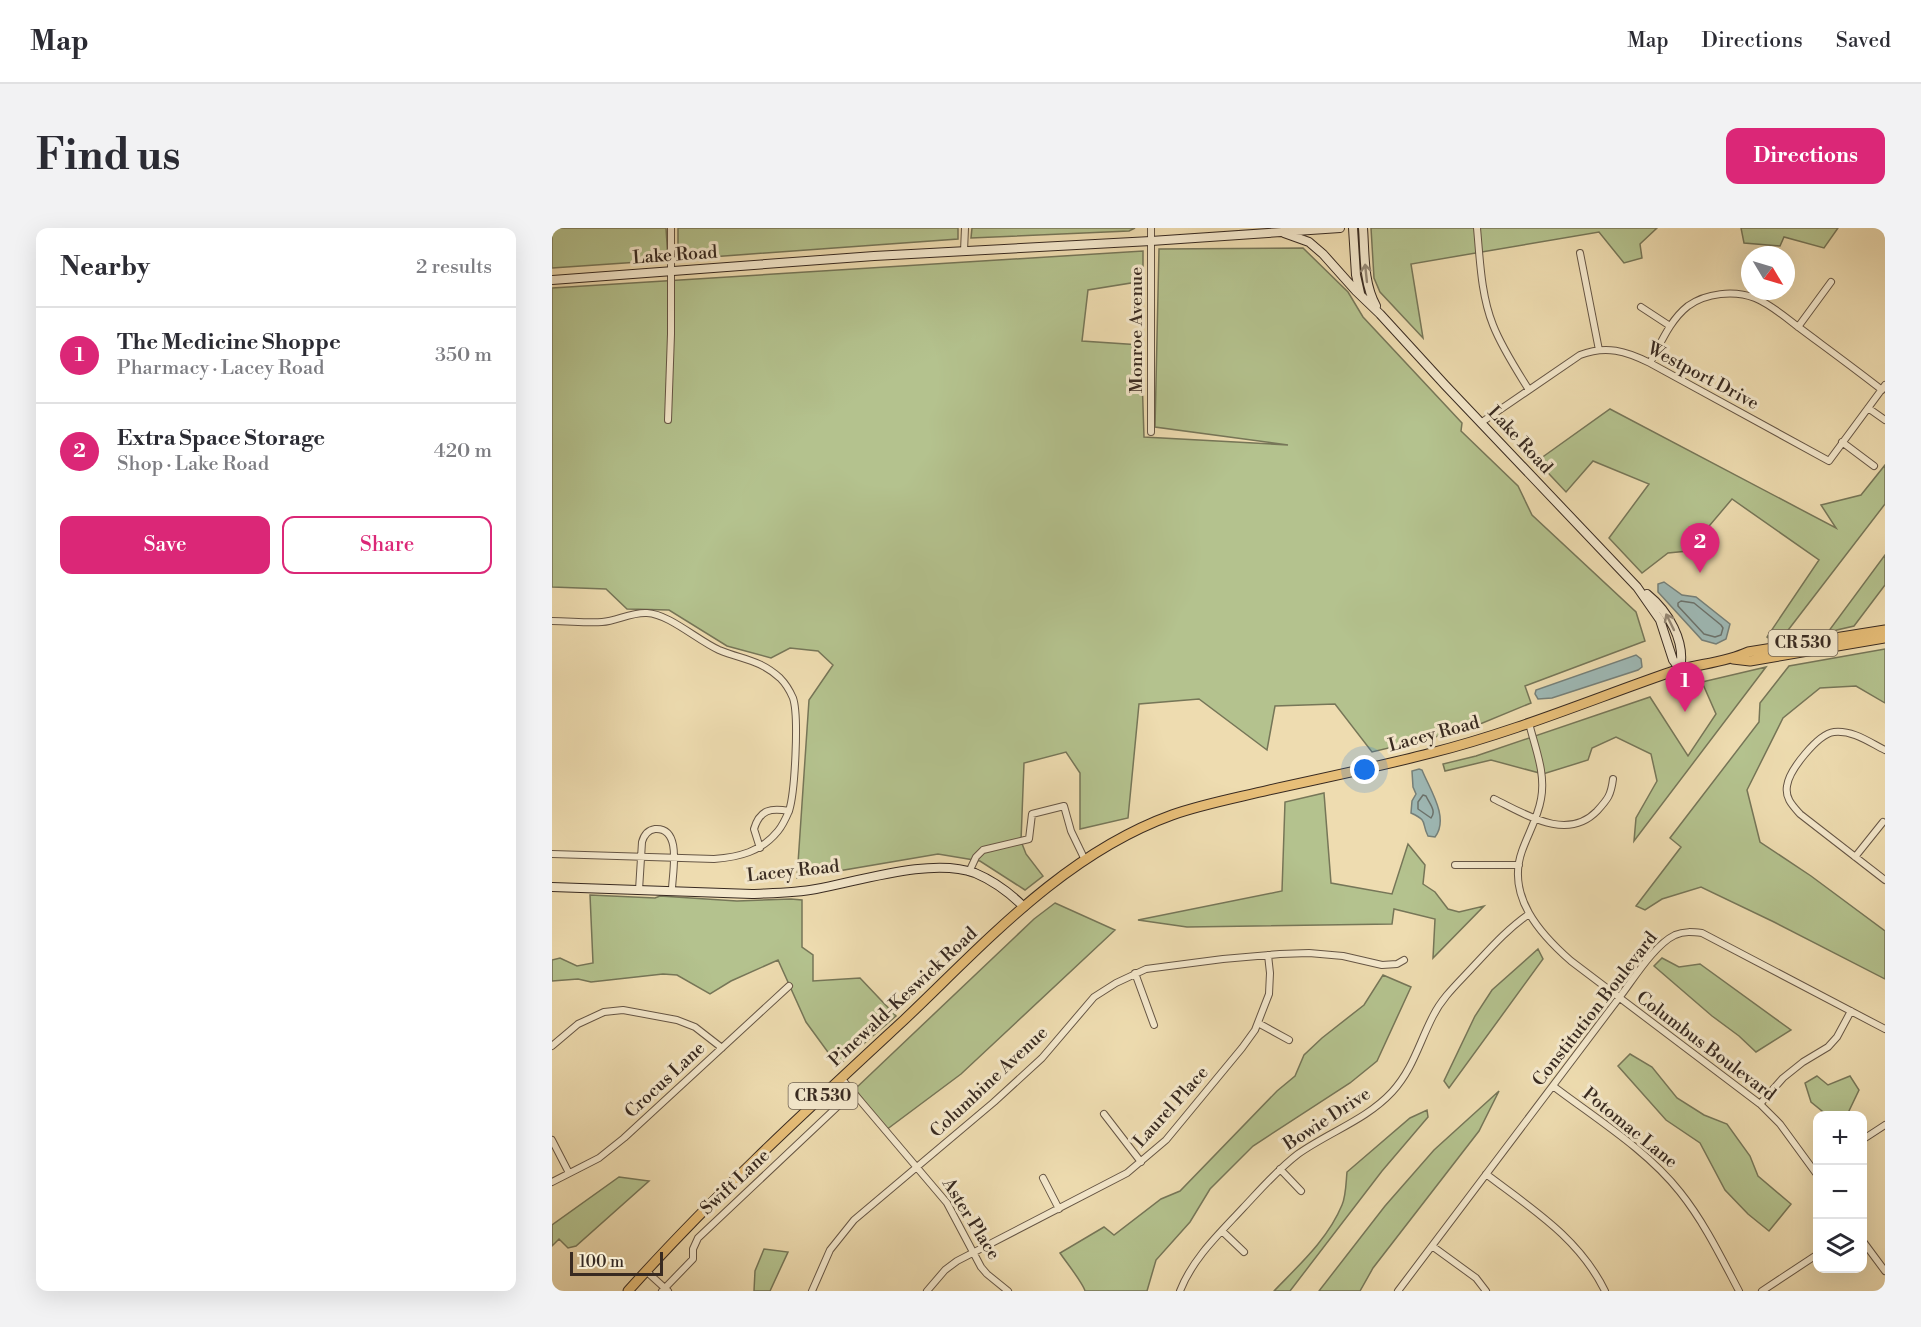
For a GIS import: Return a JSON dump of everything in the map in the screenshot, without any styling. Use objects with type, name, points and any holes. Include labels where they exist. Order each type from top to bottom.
[{"type":"main road","name":"Lacey Road","points":[[1085,860],[1140,829],[1170,816],[1209,804],[1434,753],[1483,739],[1680,669],[1733,659],[1748,652],[1880,635]]},
{"type":"main road","name":"CR 530","points":[[1024,907],[1065,872],[1085,860]]},
{"type":"main road","name":"Pinewald-Keswick Road","points":[[628,1291],[736,1179],[1024,907]]},
{"type":"street","points":[[668,420],[671,228]]},
{"type":"street","points":[[964,251],[965,228]]},
{"type":"street","name":"Monroe Avenue","points":[[1151,228],[1151,432]]},
{"type":"street","name":"Lake Road","points":[[552,280],[874,256],[1340,228]]},
{"type":"street","points":[[1353,228],[1356,275],[1362,296]]},
{"type":"street","name":"Lake Road","points":[[1363,228],[1368,287],[1380,314]]},
{"type":"street","points":[[1477,228],[1490,317],[1504,349],[1529,390]]},
{"type":"street","name":"Lake Road","points":[[1280,231],[1316,247],[1637,587],[1655,600],[1667,614],[1673,627],[1683,657],[1680,669]]},
{"type":"street","points":[[1482,422],[1580,356],[1599,350],[1580,253]]},
{"type":"street","points":[[1798,327],[1831,282]]},
{"type":"street","points":[[1650,363],[1670,326],[1690,305],[1703,298],[1728,293],[1756,298],[1883,388]]},
{"type":"street","points":[[1641,307],[1670,326]]},
{"type":"street","name":"Westport Drive","points":[[1599,350],[1622,351],[1650,363],[1829,461],[1883,388]]},
{"type":"street","points":[[1868,408],[1885,420]]},
{"type":"street","points":[[1842,442],[1874,466]]},
{"type":"street","points":[[552,621],[603,622],[641,613],[656,614],[721,651],[757,662],[780,678],[792,697],[795,733],[789,811],[778,832],[760,848],[734,858],[714,859],[552,854]]},
{"type":"street","points":[[1455,865],[1519,865],[1541,801],[1540,760],[1529,723]]},
{"type":"street","points":[[1885,750],[1855,734],[1845,731],[1831,732],[1814,743],[1788,779],[1786,787],[1787,796],[1800,814],[1885,880]]},
{"type":"street","points":[[1494,800],[1535,818],[1561,826],[1571,825],[1587,820],[1611,795],[1613,779]]},
{"type":"street","points":[[969,872],[976,857],[983,850],[1029,839],[1032,814],[1064,806],[1071,831],[1085,860]]},
{"type":"street","points":[[760,848],[754,829],[764,813],[776,808],[789,811]]},
{"type":"street","points":[[1855,857],[1883,822]]},
{"type":"street","points":[[639,890],[642,842],[649,831],[659,829],[666,831],[673,839],[672,891]]},
{"type":"street","name":"Columbus Boulevard","points":[[1519,865],[1520,892],[1529,914],[1556,948],[1760,1104],[1780,1124],[1813,1169]]},
{"type":"street","name":"Lacey Road","points":[[552,887],[752,894],[814,889],[906,870],[942,868],[974,873],[1009,892],[1024,907]]},
{"type":"street","name":"Bowie Drive","points":[[1180,1291],[1193,1264],[1280,1169],[1299,1154],[1364,1115],[1394,1090],[1417,1055],[1433,1016],[1444,998],[1509,929],[1529,914]]},
{"type":"street","name":"Constitution Boulevard","points":[[1398,1291],[1619,998],[1662,944],[1676,934],[1702,933],[1885,1029]]},
{"type":"street","name":"Columbine Avenue","points":[[812,1291],[830,1250],[854,1220],[965,1127],[1042,1058],[1094,997],[1116,982],[1146,969],[1268,955],[1309,953],[1343,956],[1382,965],[1397,964],[1404,960]]},
{"type":"street","name":"Laurel Place","points":[[927,1291],[945,1270],[972,1253],[1127,1173],[1142,1162],[1182,1122],[1242,1048],[1258,1023],[1269,994],[1268,955]]},
{"type":"street","points":[[1135,973],[1154,1025]]},
{"type":"street","name":"Crocus Lane","points":[[552,1182],[599,1158],[624,1138],[789,986]]},
{"type":"street","points":[[552,1046],[578,1024],[604,1012],[623,1010],[677,1020],[695,1027],[722,1048]]},
{"type":"street","points":[[1760,1104],[1783,1078],[1803,1062],[1828,1047],[1837,1037],[1851,1011]]},
{"type":"street","points":[[1258,1023],[1289,1040]]},
{"type":"street","name":"Aster Place","points":[[842,1078],[947,1203],[972,1253],[987,1274],[1008,1291]]},
{"type":"street","name":"Potomac Lane","points":[[1553,1086],[1644,1156],[1674,1185],[1709,1235],[1738,1291]]},
{"type":"street","name":"Swift Lane","points":[[665,1290],[693,1259],[693,1249],[698,1238],[838,1106]]},
{"type":"street","points":[[1104,1114],[1142,1162]]},
{"type":"street","points":[[1867,1137],[1885,1125]]},
{"type":"street","points":[[552,1140],[569,1173]]},
{"type":"street","points":[[1280,1169],[1301,1191]]},
{"type":"street","points":[[1486,1174],[1570,1240],[1591,1265],[1605,1291]]},
{"type":"street","points":[[1043,1178],[1059,1209]]},
{"type":"street","points":[[1222,1231],[1244,1251]]},
{"type":"street","points":[[1432,1246],[1476,1278],[1486,1291]]},
{"type":"street","points":[[1867,1246],[1885,1271]]},
{"type":"street","points":[[1762,1291],[1813,1257]]},
{"type":"street","points":[[646,1271],[665,1290]]},
{"type":"green space","points":[[552,228],[666,228],[668,260],[552,268]]},
{"type":"green space","points":[[678,228],[958,228],[958,239],[683,259],[678,249]]},
{"type":"green space","points":[[972,228],[1135,228],[1129,231],[971,238]]},
{"type":"green space","points":[[1371,228],[1657,228],[1640,244],[1642,258],[1624,263],[1599,232],[1411,264],[1423,338],[1380,292],[1374,278]]},
{"type":"green space","points":[[1741,228],[1838,228],[1824,248],[1784,237],[1780,246],[1744,243]]},
{"type":"green space","points":[[1303,248],[1348,292],[1363,317],[1462,423],[1461,431],[1518,486],[1532,515],[1636,612],[1645,641],[1525,686],[1531,703],[1468,729],[1372,752],[1335,704],[1275,706],[1267,750],[1199,699],[1139,704],[1128,818],[1080,829],[1080,773],[1066,752],[1024,763],[1021,841],[1026,854],[1043,876],[1025,890],[980,861],[938,854],[797,878],[809,700],[833,665],[818,651],[790,648],[771,658],[727,646],[669,610],[627,609],[606,589],[552,587],[552,288],[1143,251],[1143,281],[1088,290],[1082,341],[1141,345],[1144,437],[1288,445],[1155,427],[1159,249]]},
{"type":"green space","points":[[1610,409],[1836,528],[1821,505],[1861,495],[1885,465],[1885,504],[1782,638],[1771,640],[1767,637],[1819,560],[1732,499],[1688,551],[1668,553],[1642,573],[1609,538],[1649,484],[1593,461],[1566,492],[1537,461]]},
{"type":"green space","points":[[1885,555],[1885,585],[1854,626],[1828,632]]},
{"type":"green space","points":[[1885,649],[1885,703],[1856,686],[1820,688],[1783,718],[1747,790],[1760,842],[1811,876],[1885,931],[1885,979],[1701,887],[1662,899],[1645,910],[1636,906],[1681,847],[1670,838],[1759,722],[1760,703],[1789,666]]},
{"type":"green space","points":[[1766,667],[1634,841],[1636,818],[1657,781],[1651,754],[1616,737],[1592,748],[1588,760],[1543,774],[1491,760],[1445,771],[1443,764],[1476,756],[1650,697],[1688,756],[1716,714],[1702,682]]},
{"type":"green space","points":[[1324,793],[1331,883],[1392,894],[1408,844],[1425,865],[1423,884],[1435,892],[1448,909],[1459,912],[1484,906],[1433,958],[1435,919],[1394,909],[1392,924],[1187,927],[1138,920],[1282,891],[1285,802]]},
{"type":"green space","points":[[590,895],[655,898],[660,896],[737,901],[802,900],[802,947],[813,955],[813,981],[860,978],[896,1016],[838,1066],[806,1022],[778,960],[731,981],[710,994],[677,975],[663,974],[591,982],[578,979],[552,981],[552,960],[560,958],[577,966],[593,963]]},
{"type":"green space","points":[[1055,903],[1115,930],[961,1074],[886,1130],[855,1089],[1034,919]]},
{"type":"green space","points":[[1538,949],[1543,959],[1449,1088],[1444,1081],[1475,1016],[1492,990]]},
{"type":"green space","points":[[1662,958],[1679,967],[1700,964],[1791,1030],[1756,1052],[1654,966]]},
{"type":"green space","points":[[1383,975],[1411,987],[1377,1061],[1350,1083],[1253,1146],[1210,1189],[1190,1222],[1156,1260],[1147,1291],[1085,1291],[1060,1253],[1104,1227],[1114,1235],[1161,1199],[1180,1191],[1277,1091],[1295,1076],[1304,1055],[1364,1005]]},
{"type":"green space","points":[[1630,1054],[1652,1067],[1677,1098],[1704,1115],[1727,1124],[1750,1156],[1758,1176],[1791,1204],[1769,1231],[1748,1214],[1725,1190],[1700,1143],[1666,1120],[1618,1066]]},
{"type":"green space","points":[[1817,1076],[1828,1085],[1850,1076],[1859,1090],[1849,1111],[1822,1111],[1811,1102],[1805,1083]]},
{"type":"green space","points":[[1499,1091],[1479,1131],[1373,1268],[1360,1291],[1319,1291],[1385,1206],[1434,1150]]},
{"type":"green space","points":[[1427,1110],[1428,1117],[1382,1171],[1290,1291],[1274,1291],[1312,1251],[1329,1229],[1343,1201],[1347,1172],[1410,1118]]},
{"type":"green space","points":[[619,1177],[649,1181],[576,1246],[568,1248],[559,1239],[552,1246],[552,1225]]},
{"type":"green space","points":[[764,1249],[788,1252],[770,1291],[754,1291],[755,1271]]},
{"type":"water","points":[[1664,582],[1682,595],[1696,597],[1730,624],[1726,639],[1716,644],[1702,640],[1658,592],[1658,584]]},
{"type":"water","points":[[1636,655],[1641,659],[1642,667],[1638,670],[1552,698],[1538,699],[1535,694],[1536,690]]},
{"type":"water","points":[[1422,770],[1437,803],[1440,821],[1435,837],[1428,836],[1422,820],[1411,813],[1412,801],[1416,794],[1412,771]]},
{"type":"place","name":"Extra Space Storage","points":[[1700,573]]},
{"type":"place","name":"The Medicine Shoppe","points":[[1685,712]]}]
